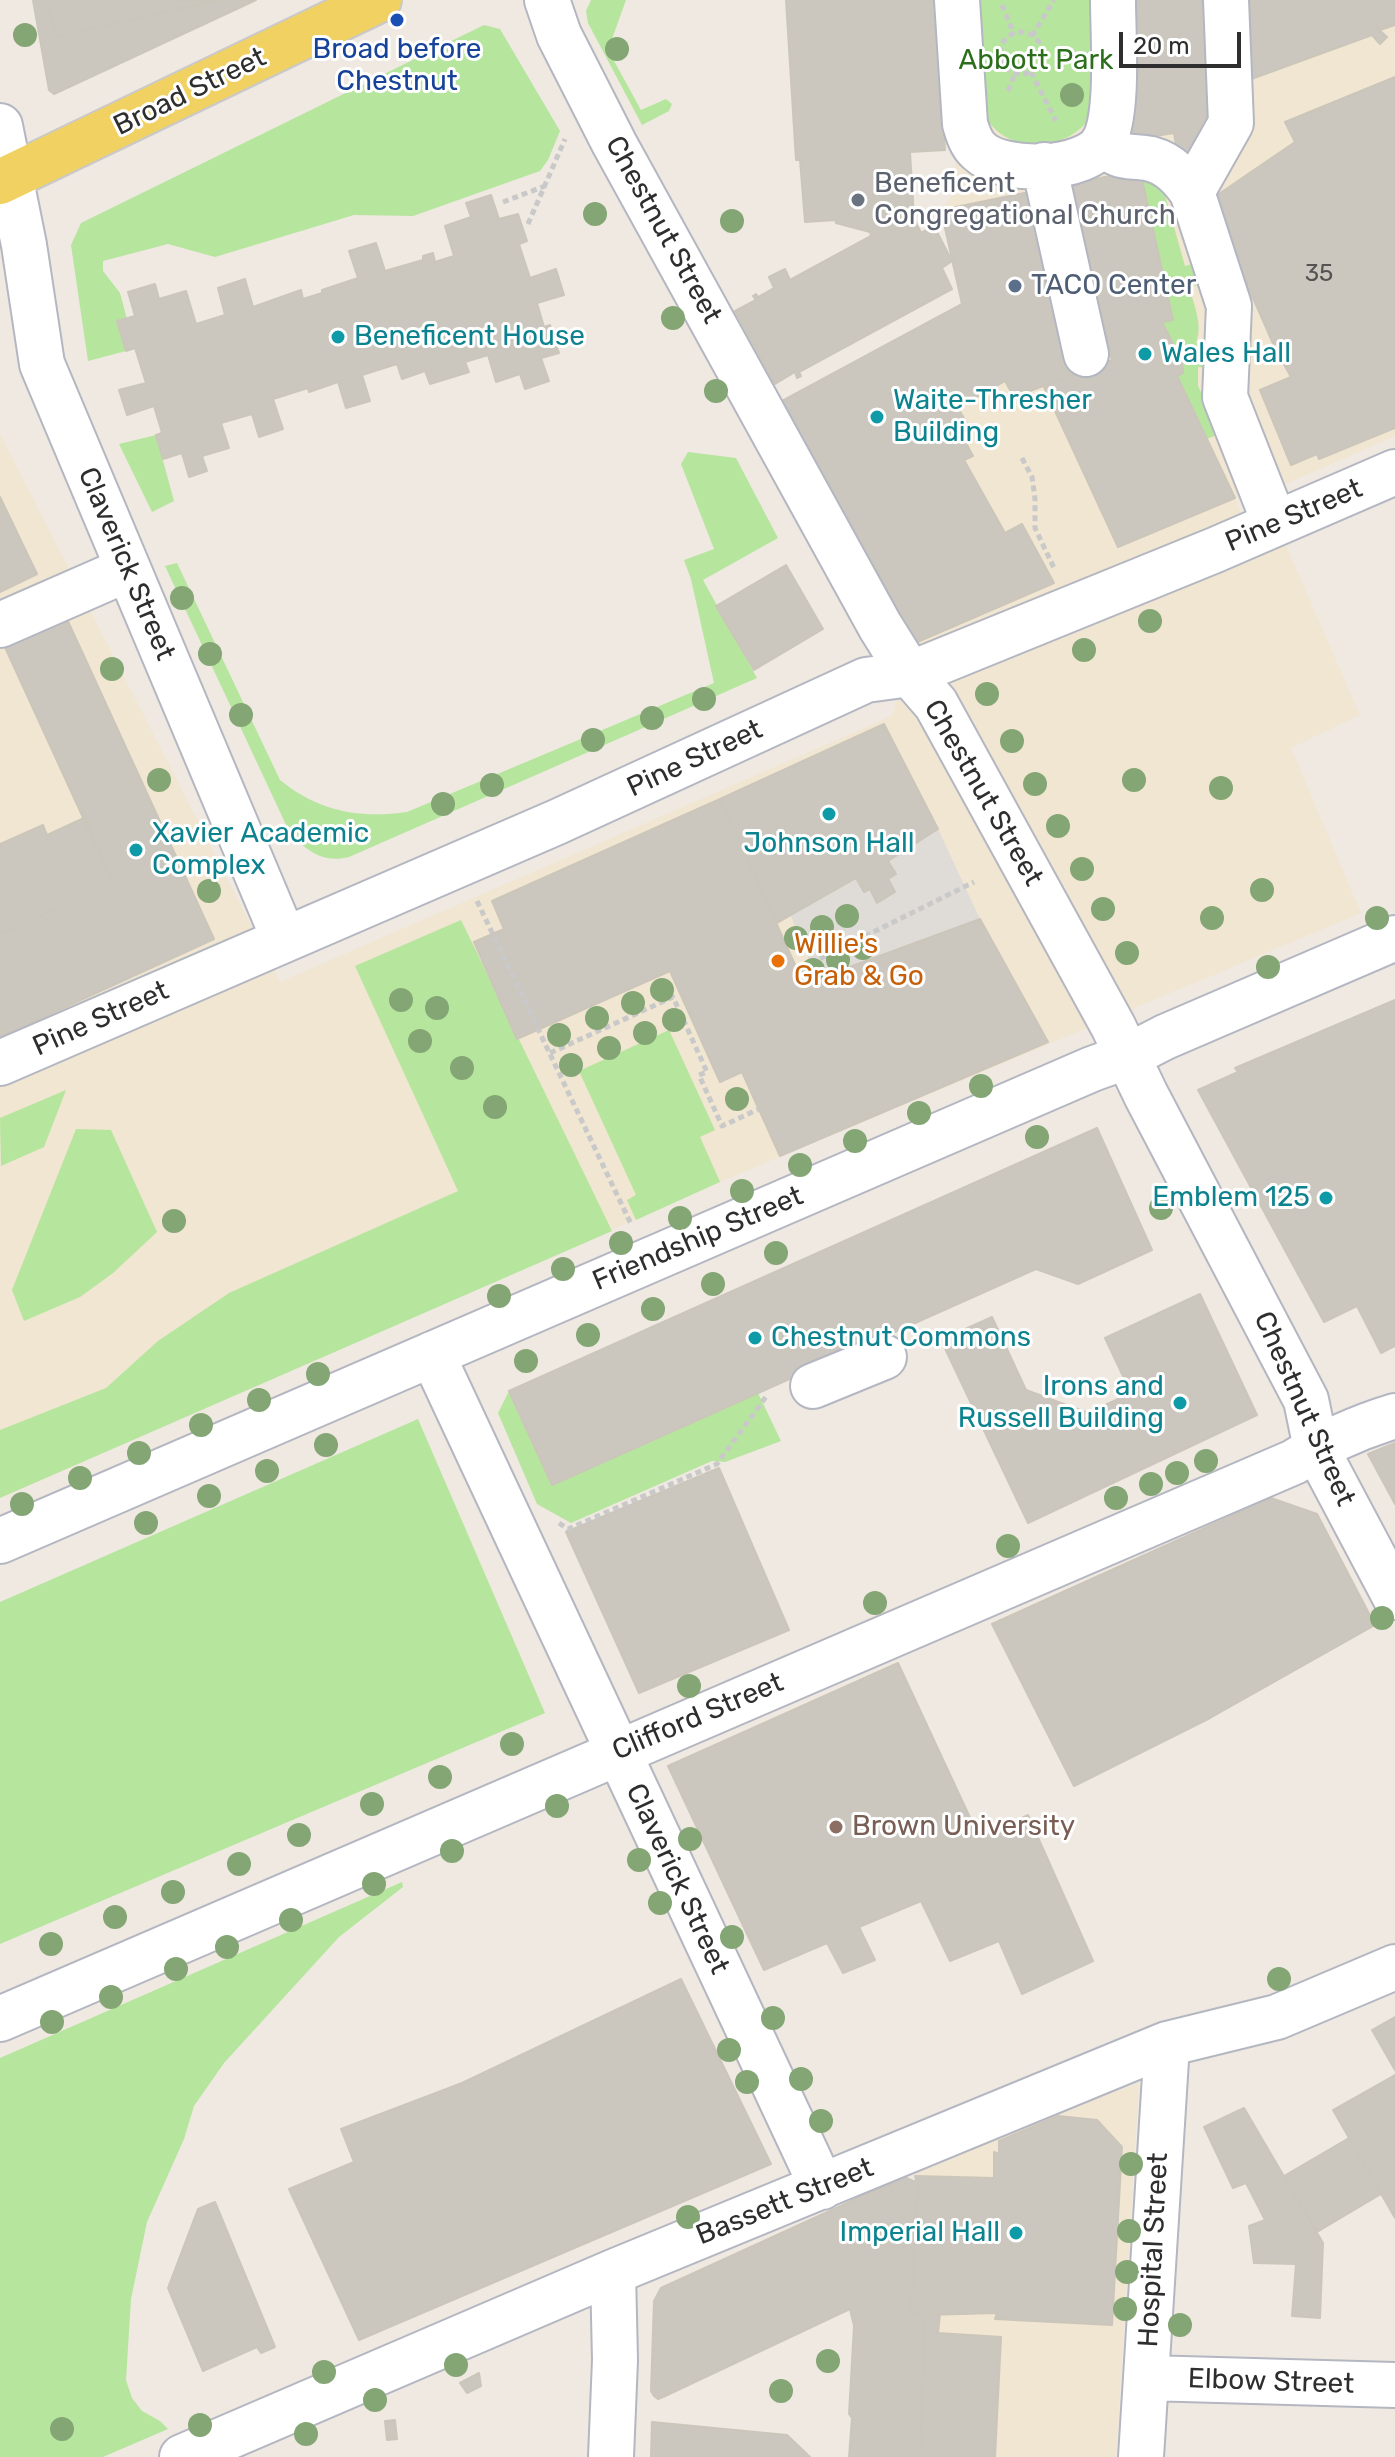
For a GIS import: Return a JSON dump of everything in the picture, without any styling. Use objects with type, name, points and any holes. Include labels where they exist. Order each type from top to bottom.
[{"type":"main road","name":"Broad Street","points":[[5,179],[379,0]]},
{"type":"street","name":"Chestnut Street","points":[[547,0],[559,35],[614,143],[880,626],[910,674],[936,704],[1128,1056],[1306,1400],[1316,1448],[1395,1597]]},
{"type":"street","points":[[957,0],[965,124],[970,140],[980,152],[1005,165],[1051,146],[1083,159],[1095,152],[1103,142],[1111,112],[1113,0]]},
{"type":"street","points":[[1192,192],[1231,123],[1226,0]]},
{"type":"street","name":"Claverick Street","points":[[0,126],[5,179],[24,245],[42,364],[284,939]]},
{"type":"street","points":[[1103,142],[1121,157],[1151,159],[1168,166],[1192,192],[1229,306],[1225,397],[1275,524]]},
{"type":"street","points":[[1051,146],[1086,354]]},
{"type":"street","name":"Pine Street","points":[[0,1063],[557,822],[866,680],[910,674],[1395,472]]},
{"type":"street","points":[[0,625],[128,569]]},
{"type":"street","name":"Friendship Street","points":[[0,1541],[1395,938]]},
{"type":"street","name":"Claverick Street","points":[[432,1354],[822,2187]]},
{"type":"street","points":[[813,1386],[884,1357]]},
{"type":"street","name":"Clifford Street","points":[[0,2019],[1279,1468],[1374,1422],[1395,1416]]},
{"type":"street","name":"Bassett Street","points":[[182,2457],[613,2272],[1167,2044],[1277,2017],[1395,1967]]},
{"type":"street","name":"Hospital Street","points":[[1141,2457],[1167,2044]]},
{"type":"street","points":[[611,2457],[615,2360],[613,2272]]},
{"type":"street","name":"Elbow Street","points":[[1147,2378],[1395,2385]]},
{"type":"path","points":[[1000,0],[1014,34]]},
{"type":"path","points":[[1032,36],[1054,0]]},
{"type":"path","points":[[1014,34],[1032,36],[1038,41],[1041,54],[1036,67],[1031,72],[1015,73],[1001,61],[1000,48],[1007,37],[1014,34]]},
{"type":"path","points":[[1031,72],[1051,146]]},
{"type":"path","points":[[528,224],[567,135]]},
{"type":"path","points":[[503,202],[545,185]]},
{"type":"path","points":[[1022,458],[1032,477],[1035,528],[1058,576]]},
{"type":"path","points":[[811,963],[974,882]]},
{"type":"path","points":[[477,900],[635,1232]]},
{"type":"path","points":[[550,1053],[673,997],[707,1072],[699,1075],[722,1126],[759,1109]]},
{"type":"path","points":[[557,1522],[568,1529],[717,1464],[768,1394]]},
{"type":"shaded area","points":[[943,0],[1395,0],[1395,436],[1281,486],[1235,498],[1258,554],[1284,541],[1360,715],[1291,748],[1361,913],[720,1182],[0,1498],[0,434],[280,982],[892,716],[915,643],[782,401],[961,304],[941,210],[957,190]]},
{"type":"shaded area","points":[[938,829],[980,919],[817,979],[791,916],[856,878],[864,892],[870,889],[877,903],[895,893],[888,879],[895,874],[888,861]]},
{"type":"shaded area","points":[[1139,2083],[1116,2457],[920,2457],[918,2187],[915,2166]]},
{"type":"green space","points":[[591,0],[626,0],[608,50],[641,110],[666,99],[672,104],[669,111],[642,125],[588,23],[586,11]]},
{"type":"green space","name":"Abbott Park","points":[[973,0],[1093,0],[1094,112],[1084,125],[1056,142],[1040,145],[1009,139],[996,130],[985,116]]},
{"type":"green space","points":[[484,25],[500,29],[560,131],[540,171],[413,216],[354,215],[215,257],[168,244],[103,261],[103,271],[120,293],[127,319],[117,322],[126,351],[88,361],[71,245],[81,223]]},
{"type":"green space","points":[[1141,173],[1163,188],[1185,266],[1200,262],[1206,283],[1189,287],[1198,322],[1196,343],[1211,346],[1210,368],[1198,367],[1198,386],[1221,433],[1207,439],[1177,376],[1183,373],[1177,348],[1162,322],[1173,319]]},
{"type":"green space","points":[[156,435],[174,501],[152,512],[119,444]]},
{"type":"green space","points":[[688,452],[736,458],[778,538],[703,580],[757,678],[349,857],[322,856],[300,843],[288,829],[165,566],[177,563],[280,780],[324,806],[356,813],[407,812],[714,683],[684,560],[714,549],[681,464]]},
{"type":"green space","points":[[461,920],[612,1231],[0,1498],[0,1430],[106,1388],[158,1341],[229,1293],[458,1191],[355,966]]},
{"type":"green space","points":[[669,1030],[715,1130],[700,1137],[720,1182],[636,1220],[627,1200],[636,1195],[579,1071]]},
{"type":"green space","points":[[66,1090],[44,1147],[1,1166],[0,1118]]},
{"type":"green space","points":[[76,1129],[111,1130],[157,1232],[113,1273],[80,1297],[24,1321],[12,1290]]},
{"type":"green space","points":[[509,1391],[758,1393],[781,1441],[725,1462],[712,1461],[571,1523],[537,1504],[498,1413]]},
{"type":"green space","points":[[418,1419],[545,1713],[0,1944],[0,1602]]},
{"type":"green space","points":[[402,1882],[403,1887],[339,1937],[224,2063],[194,2106],[184,2139],[147,2222],[131,2299],[126,2380],[132,2398],[142,2411],[168,2429],[103,2457],[0,2457],[0,2058]]},
{"type":"building","points":[[33,0],[47,0],[56,37],[217,0],[256,0],[54,94],[49,90]]},
{"type":"building","points":[[47,0],[217,0],[56,37]]},
{"type":"building","name":"Beneficent Congregational Church","points":[[786,0],[936,0],[945,150],[910,152],[914,218],[921,233],[934,226],[952,261],[942,268],[952,289],[799,372],[801,376],[797,378],[795,372],[775,384],[735,311],[756,300],[753,296],[756,294],[758,297],[774,288],[769,277],[785,269],[790,280],[871,236],[870,232],[836,223],[836,220],[805,222],[800,160],[796,160]]},
{"type":"building","points":[[1133,0],[1213,0],[1213,127],[1206,138],[1179,163],[1174,133],[1149,137],[1129,151]]},
{"type":"building","points":[[1238,0],[1346,0],[1387,37],[1380,44],[1372,35],[1246,81]]},
{"type":"building","points":[[1346,0],[1395,0],[1395,25],[1380,30]]},
{"type":"building","points":[[1395,77],[1395,428],[1319,459],[1317,454],[1291,465],[1260,390],[1291,377],[1275,348],[1210,200],[1295,142],[1285,122]]},
{"type":"building","name":"Wales Hall","points":[[1140,170],[1173,320],[1162,322],[1182,362],[1183,373],[1177,376],[1235,498],[1118,547],[1043,385],[1112,360],[1105,335],[1094,338],[1060,186]]},
{"type":"building","name":"Waite-Thresher Building","points":[[1034,191],[1075,374],[1014,397],[1005,381],[958,408],[969,427],[960,432],[973,456],[964,460],[1005,533],[1022,524],[1054,583],[915,643],[782,401],[962,304],[941,210]]},
{"type":"building","name":"Beneficent House","points":[[491,195],[499,219],[518,214],[527,241],[519,244],[530,278],[556,269],[564,295],[537,303],[544,327],[550,325],[559,353],[541,358],[549,381],[525,389],[520,374],[496,382],[488,355],[465,362],[469,372],[430,384],[425,371],[402,379],[397,364],[362,375],[370,401],[346,408],[338,382],[273,399],[283,429],[259,437],[252,414],[221,423],[229,448],[202,456],[207,471],[189,477],[182,453],[163,459],[156,435],[162,433],[154,406],[127,415],[119,390],[146,383],[135,348],[126,351],[117,321],[135,316],[128,292],[155,284],[159,299],[186,291],[196,324],[225,315],[218,288],[245,279],[253,307],[301,290],[303,299],[358,278],[349,251],[376,243],[385,271],[423,260],[423,256],[433,253],[435,262],[454,256],[445,226],[471,217],[466,203]]},
{"type":"building","points":[[0,497],[37,574],[0,592]]},
{"type":"building","points":[[786,565],[823,629],[754,670],[716,606]]},
{"type":"building","name":"Xavier Academic Complex","points":[[66,617],[214,939],[0,1037],[0,934],[113,883],[4,645]]},
{"type":"building","name":"Johnson Hall","points":[[884,724],[938,829],[888,861],[896,874],[888,879],[895,892],[877,903],[870,889],[864,892],[856,878],[777,923],[720,799]]},
{"type":"building","points":[[720,799],[797,969],[817,979],[980,919],[1048,1042],[780,1156],[742,1072],[720,1082],[670,971],[517,1039],[474,942],[504,929],[492,901]]},
{"type":"building","name":"Xavier Academic Complex","points":[[84,818],[113,883],[0,934],[0,844],[43,825],[47,835]]},
{"type":"building","name":"Emblem 125","points":[[1395,1000],[1395,1346],[1381,1353],[1357,1306],[1324,1322],[1198,1090],[1238,1072],[1235,1068]]},
{"type":"building","name":"Chestnut Commons","points":[[1097,1128],[1152,1250],[1078,1284],[1036,1269],[552,1485],[509,1391]]},
{"type":"building","name":"Irons and Russell Building","points":[[1200,1294],[1257,1415],[1028,1523],[941,1340],[992,1317],[1026,1390],[1088,1413],[1131,1393],[1105,1338]]},
{"type":"building","points":[[1395,1443],[1395,1504],[1368,1454]]},
{"type":"building","points":[[719,1468],[789,1630],[639,1693],[566,1532]]},
{"type":"building","points":[[1271,1498],[1317,1514],[1375,1625],[1210,1718],[1074,1786],[992,1624]]},
{"type":"building","name":"Brown University","points":[[898,1663],[980,1839],[1028,1815],[1093,1961],[1022,1994],[999,1941],[950,1961],[921,1901],[859,1927],[875,1960],[843,1973],[827,1943],[764,1970],[668,1766]]},
{"type":"building","points":[[681,1979],[771,2164],[359,2340],[289,2189],[354,2162],[341,2129],[462,2083]]},
{"type":"building","points":[[1395,2017],[1395,2070],[1372,2030]]},
{"type":"building","points":[[1395,2075],[1395,2218],[1333,2110]]},
{"type":"building","points":[[1244,2108],[1323,2243],[1320,2318],[1292,2316],[1296,2264],[1254,2263],[1249,2226],[1265,2220],[1246,2183],[1233,2188],[1204,2127]]},
{"type":"building","name":"Imperial Hall","points":[[1058,2116],[1097,2120],[1122,2147],[1112,2325],[995,2319],[997,2313],[925,2315],[911,2312],[918,2187],[915,2176],[994,2178],[994,2152],[999,2154],[999,2141]]},
{"type":"building","points":[[1349,2138],[1381,2194],[1317,2232],[1284,2176]]},
{"type":"building","points":[[904,2177],[916,2182],[918,2187],[911,2312],[925,2315],[920,2457],[849,2457],[854,2326],[850,2309],[663,2397],[658,2399],[654,2396],[651,2391],[654,2301],[661,2288]]},
{"type":"building","points":[[215,2202],[275,2347],[261,2353],[257,2347],[203,2371],[168,2288],[198,2209]]},
{"type":"building","name":"Imperial Hall","points":[[940,2314],[938,2333],[1001,2337],[995,2457],[920,2457],[925,2315]]},
{"type":"building","points":[[479,2373],[481,2386],[467,2393],[460,2383]]},
{"type":"building","points":[[395,2420],[397,2439],[387,2440],[385,2421]]},
{"type":"building","points":[[652,2422],[787,2435],[810,2457],[651,2457]]},
{"type":"place","name":"Broad before Chestnut","points":[[397,20]]},
{"type":"place","name":"Beneficent Congregational Church","points":[[858,200]]},
{"type":"place","name":"TACO Center","points":[[1015,286]]},
{"type":"place","name":"Beneficent House","points":[[338,337]]},
{"type":"place","name":"Wales Hall","points":[[1145,354]]},
{"type":"place","name":"Waite-Thresher Building","points":[[877,417]]},
{"type":"place","name":"Johnson Hall","points":[[829,814]]},
{"type":"place","name":"Xavier Academic Complex","points":[[136,850]]},
{"type":"place","name":"Willie's Grab & Go","points":[[778,961]]},
{"type":"place","name":"Emblem 125","points":[[1326,1198]]},
{"type":"place","name":"Chestnut Commons","points":[[755,1338]]},
{"type":"place","name":"Irons and Russell Building","points":[[1180,1403]]},
{"type":"place","name":"Brown University","points":[[836,1827]]},
{"type":"place","name":"Imperial Hall","points":[[1016,2233]]}]
